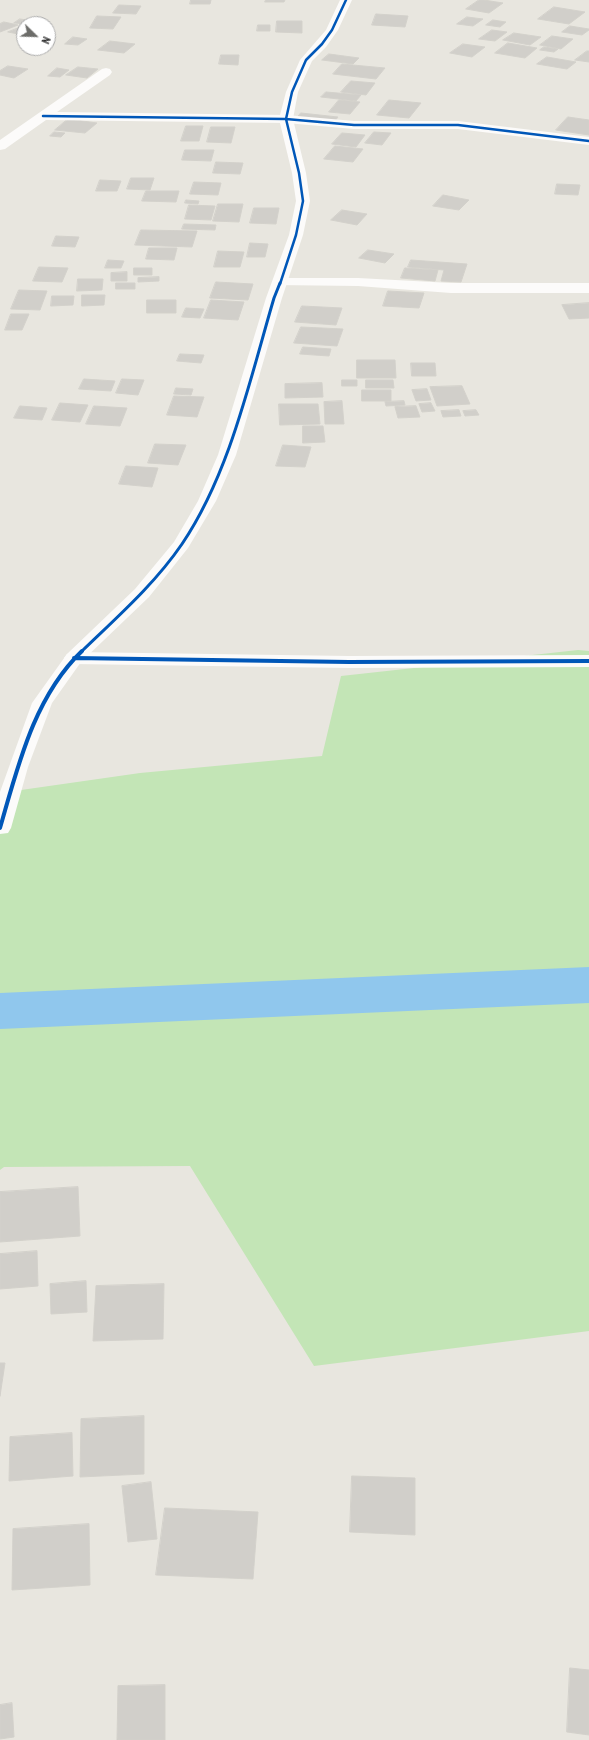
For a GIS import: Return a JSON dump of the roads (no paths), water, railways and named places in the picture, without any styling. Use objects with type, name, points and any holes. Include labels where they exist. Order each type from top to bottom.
[{"type":"street","points":[[0,828],[18,767],[42,703],[74,658],[142,593],[182,544],[207,501],[227,455],[274,298],[281,282],[296,235],[303,201],[299,174],[286,120],[292,92],[306,60],[322,44],[332,30],[346,0]]},
{"type":"street","points":[[0,146],[106,72]]},
{"type":"street","points":[[43,116],[286,120],[354,125],[458,126],[589,141]]},
{"type":"street","points":[[281,282],[358,282],[451,288],[589,288]]},
{"type":"street","points":[[74,658],[349,662],[589,661]]},
{"type":"waterway","points":[[0,1011],[589,985]]}]
